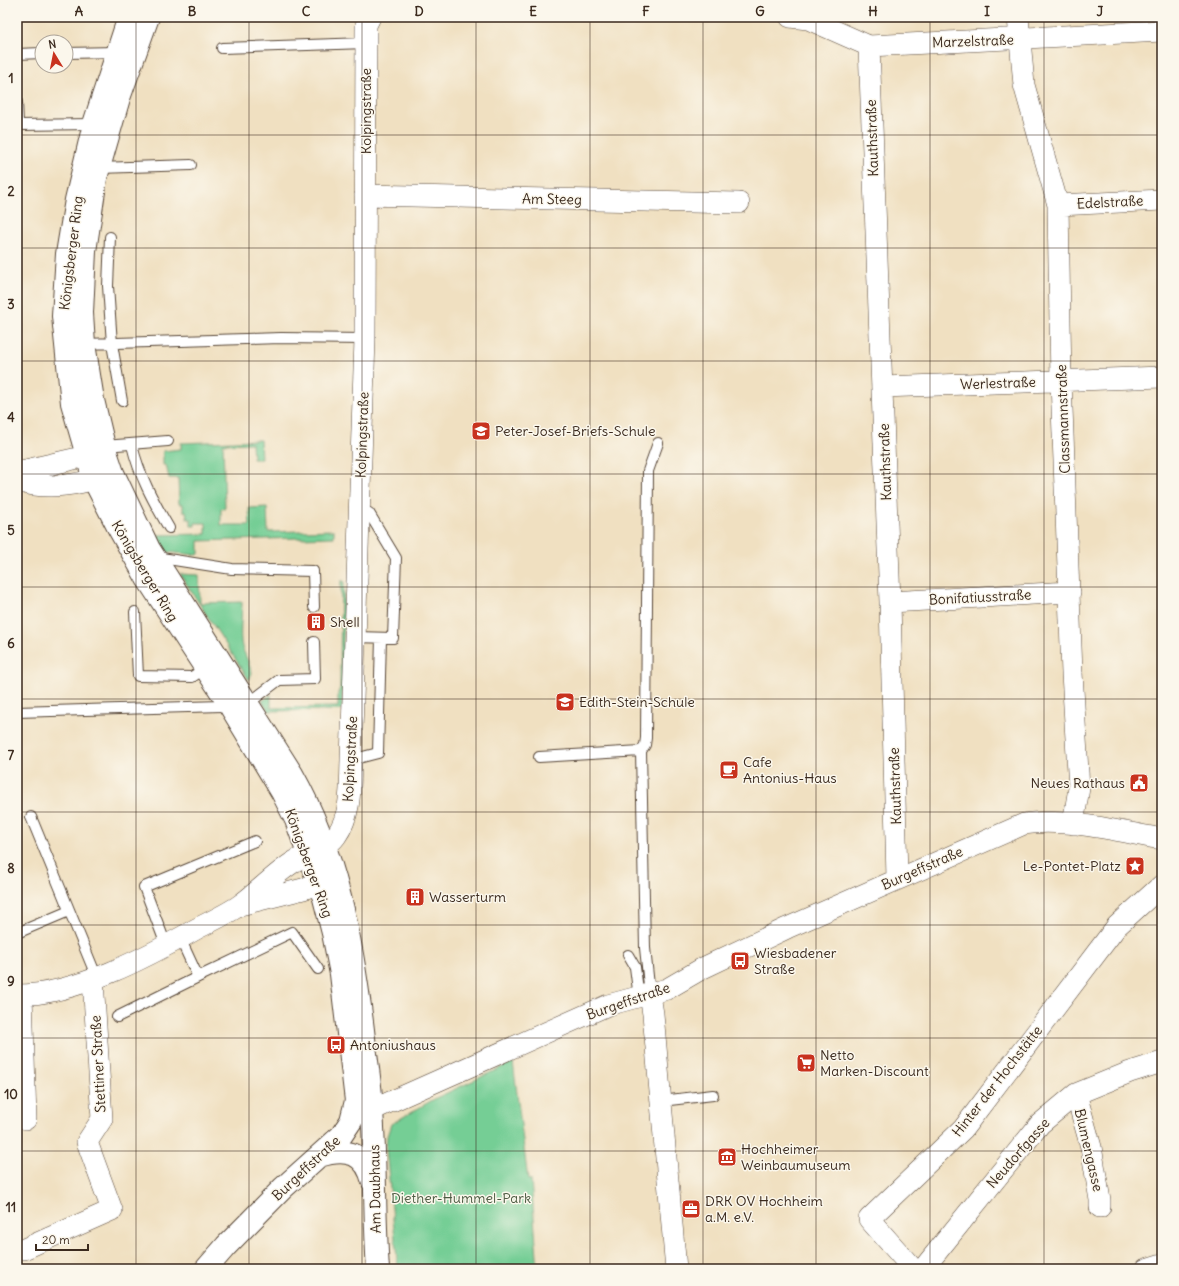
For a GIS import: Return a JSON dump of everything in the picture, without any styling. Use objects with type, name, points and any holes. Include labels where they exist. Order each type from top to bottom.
[{"type":"main road","name":"Königsberger Ring","points":[[129,17],[94,124],[75,208],[68,254],[63,316],[72,403],[95,451],[104,477],[148,580],[212,664],[306,799],[317,851],[328,881],[333,933],[364,1105]]},
{"type":"main road","name":"Königsberger Ring","points":[[95,451],[93,400],[84,344],[82,313],[85,251],[99,168],[119,98],[148,17]]},
{"type":"main road","name":"Königsberger Ring","points":[[104,477],[126,503],[212,664]]},
{"type":"main road","name":"Burgeffstraße","points":[[206,1269],[226,1246],[283,1188],[341,1136],[364,1105]]},
{"type":"main road","name":"Am Daubhaus","points":[[364,1105],[374,1185],[378,1269]]},
{"type":"main road","points":[[320,1156],[342,1152],[355,1155],[366,1164],[374,1185]]},
{"type":"street","name":"Kolpingstraße","points":[[317,851],[336,837],[348,808],[351,760],[365,339],[366,25],[370,17]]},
{"type":"street","name":"Classmannstraße","points":[[1018,17],[1024,84],[1058,205],[1061,381],[1072,673],[1079,788],[1073,824]]},
{"type":"street","name":"Marzelstraße","points":[[802,18],[869,46],[1162,31]]},
{"type":"street","name":"Kauthstraße","points":[[869,46],[890,602],[898,878]]},
{"type":"street","name":"Am Steeg","points":[[365,195],[739,203]]},
{"type":"street","name":"Edelstraße","points":[[1058,205],[1162,200]]},
{"type":"street","name":"Werlestraße","points":[[882,387],[1162,377]]},
{"type":"street","points":[[17,472],[47,466],[95,451]]},
{"type":"street","points":[[17,481],[57,486],[104,477]]},
{"type":"street","name":"Bonifatiusstraße","points":[[890,602],[1070,592]]},
{"type":"street","name":"Burgeffstraße","points":[[364,1105],[608,1005],[667,989],[703,968],[898,878],[1024,824],[1039,821],[1073,824],[1162,839]]},
{"type":"street","points":[[26,1119],[20,995],[55,990],[95,979],[173,942],[240,905],[293,862],[317,851]]},
{"type":"street","points":[[240,905],[328,881]]},
{"type":"street","name":"Hinter der Hochstätte","points":[[914,1269],[869,1219],[962,1129],[1117,926],[1162,885]]},
{"type":"street","name":"Stettiner Straße","points":[[24,1249],[112,1210],[87,1142],[102,1119],[95,979]]},
{"type":"street","points":[[644,996],[653,1014],[676,1269]]},
{"type":"street","name":"Neudorfgasse","points":[[923,1269],[1040,1124],[1076,1094],[1130,1072],[1162,1062]]},
{"type":"street","name":"Blumengasse","points":[[1076,1094],[1091,1147],[1100,1207]]},
{"type":"lane","points":[[222,48],[366,43]]},
{"type":"lane","points":[[74,53],[117,52]]},
{"type":"lane","points":[[17,54],[34,53]]},
{"type":"lane","points":[[17,102],[18,125],[94,124]]},
{"type":"lane","points":[[99,168],[191,165]]},
{"type":"lane","points":[[110,237],[108,286],[112,344],[122,401]]},
{"type":"lane","points":[[84,344],[281,338],[365,339]]},
{"type":"lane","points":[[95,451],[168,441]]},
{"type":"lane","points":[[644,996],[645,948],[641,751],[645,745],[646,731],[648,471],[658,443]]},
{"type":"lane","points":[[132,445],[135,459],[150,495],[168,528]]},
{"type":"lane","points":[[355,637],[393,638],[396,558],[369,513],[359,508]]},
{"type":"lane","points":[[155,557],[232,569],[313,571],[314,607]]},
{"type":"lane","points":[[135,612],[138,676],[192,677],[212,664]]},
{"type":"lane","points":[[351,760],[378,753],[381,638]]},
{"type":"lane","points":[[17,712],[217,706],[254,699],[279,680],[315,679],[314,642]]},
{"type":"lane","points":[[539,757],[641,751]]},
{"type":"lane","points":[[31,817],[95,979]]},
{"type":"lane","points":[[198,977],[173,942],[144,887],[255,841]]},
{"type":"lane","points":[[17,933],[69,911]]},
{"type":"lane","points":[[117,1017],[292,932],[318,969]]},
{"type":"lane","points":[[628,955],[635,967],[644,996]]},
{"type":"lane","points":[[661,1101],[713,1095]]},
{"type":"green space","points":[[260,440],[261,459],[253,459],[252,443],[223,444],[225,508],[221,509],[221,525],[250,525],[249,508],[267,507],[268,532],[334,530],[334,537],[199,541],[199,554],[197,555],[166,552],[157,535],[206,534],[206,523],[195,523],[195,526],[191,526],[191,519],[187,519],[186,511],[183,511],[183,504],[179,504],[178,478],[169,478],[166,465],[163,465],[163,451],[181,449],[181,443]]},
{"type":"green space","points":[[180,574],[199,575],[200,603],[242,602],[241,642],[250,668],[251,677],[249,680]]},
{"type":"green space","points":[[341,581],[344,581],[342,710],[269,711],[262,701],[271,695],[271,708],[338,707],[338,693],[340,688]]},
{"type":"green space","name":"Diether-Hummel-Park","points":[[513,1062],[528,1180],[531,1180],[538,1269],[398,1269],[386,1149],[387,1136],[391,1124],[436,1098]]},
{"type":"place","name":"Peter-Josef-Briefs-Schule","points":[[481,431]]},
{"type":"place","name":"Shell","points":[[316,622]]},
{"type":"place","name":"Edith-Stein-Schule","points":[[565,702]]},
{"type":"place","name":"Cafe Antonius-Haus","points":[[729,770]]},
{"type":"place","name":"Neues Rathaus","points":[[1139,783]]},
{"type":"place","name":"Le-Pontet-Platz","points":[[1135,866]]},
{"type":"place","name":"Wasserturm","points":[[415,897]]},
{"type":"place","name":"Wiesbadener Straße","points":[[740,961]]},
{"type":"place","name":"Antoniushaus","points":[[336,1045]]},
{"type":"place","name":"Netto Marken-Discount","points":[[806,1063]]},
{"type":"place","name":"Hochheimer Weinbaumuseum","points":[[727,1157]]},
{"type":"place","name":"DRK OV Hochheim a.M. e.V.","points":[[691,1209]]}]
